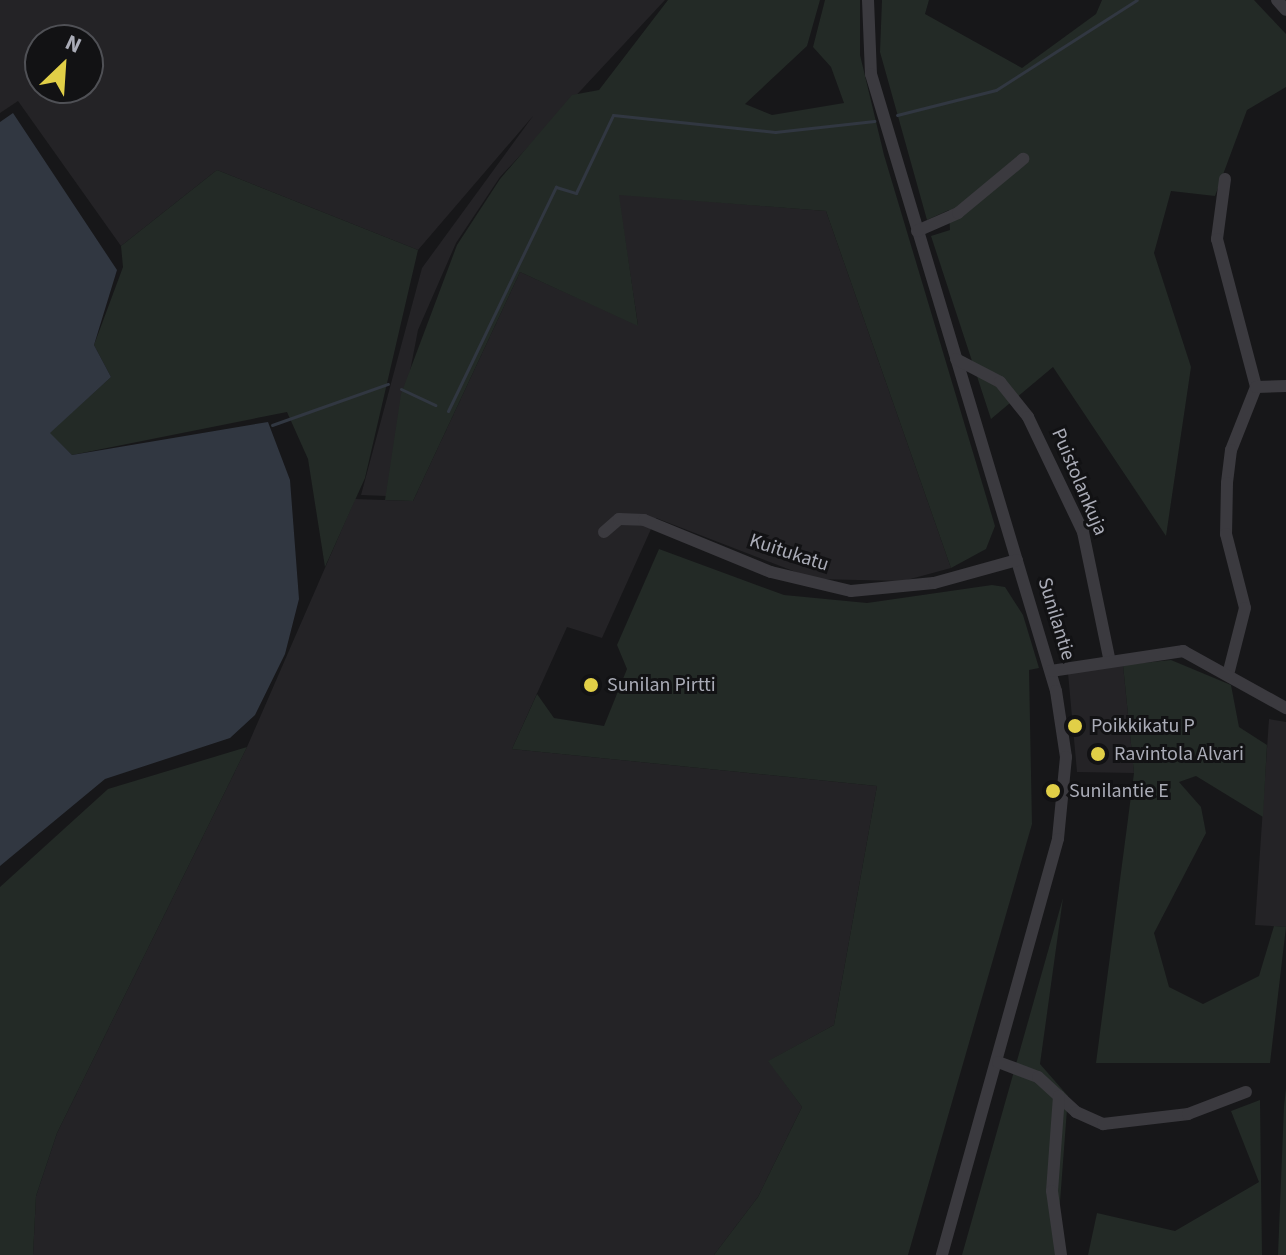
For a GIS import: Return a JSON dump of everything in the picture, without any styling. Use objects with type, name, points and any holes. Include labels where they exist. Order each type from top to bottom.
[{"type":"street","name":"Sunilantie","points":[[868,0],[871,74],[1051,671],[1066,757],[1063,814],[998,1062],[942,1255]]},
{"type":"street","points":[[1277,0],[1286,10]]},
{"type":"street","points":[[917,231],[958,213],[1023,159]]},
{"type":"street","points":[[1225,179],[1217,239],[1256,387],[1231,450],[1227,483],[1226,534],[1245,600],[1229,671]]},
{"type":"street","name":"Puistolankuja","points":[[956,359],[1000,382],[1028,417],[1083,532],[1109,658]]},
{"type":"street","points":[[1256,387],[1286,386]]},
{"type":"street","name":"Kuitukatu","points":[[604,532],[619,519],[644,520],[771,572],[851,591],[934,583],[1017,560]]},
{"type":"street","points":[[1051,671],[1109,658],[1183,651],[1229,671],[1286,708]]},
{"type":"street","points":[[998,1062],[1038,1077],[1059,1096],[1103,1124],[1188,1114],[1246,1092]]},
{"type":"street","points":[[1059,1096],[1052,1191],[1061,1255]]},
{"type":"shaded area","points":[[0,0],[665,0],[500,177],[456,243],[418,330],[386,496],[361,495],[422,268],[533,116],[418,250],[217,170],[121,246],[18,101],[0,113]]},
{"type":"shaded area","points":[[668,0],[820,0],[807,46],[745,104],[772,115],[844,103],[831,67],[813,47],[825,0],[860,0],[860,55],[884,155],[995,526],[986,549],[951,568],[826,211],[619,195],[638,326],[520,272],[413,501],[385,500],[401,394],[457,245],[500,179],[572,95],[599,90]]},
{"type":"shaded area","points":[[882,0],[929,0],[925,14],[1022,68],[1096,14],[1102,0],[1254,0],[1286,34],[1286,87],[1247,110],[1215,196],[1171,191],[1154,253],[1191,367],[1166,536],[1053,367],[991,419],[931,236],[950,230],[949,210],[927,220],[880,52]]},
{"type":"shaded area","points":[[13,113],[117,270],[94,345],[111,377],[50,433],[72,455],[268,422],[290,480],[299,599],[285,654],[255,715],[230,738],[105,779],[0,866],[0,122]]},
{"type":"shaded area","points":[[217,170],[418,250],[365,478],[325,567],[308,459],[287,412],[72,455],[49,433],[111,377],[94,345],[123,267],[121,246]]},
{"type":"shaded area","points":[[618,194],[826,211],[951,568],[903,581],[814,579],[656,518],[602,638],[567,627],[512,749],[877,786],[834,1025],[769,1061],[802,1107],[758,1197],[714,1255],[33,1255],[36,1196],[57,1133],[247,747],[355,499],[413,501],[520,272],[638,325]]},
{"type":"shaded area","points":[[659,549],[784,595],[867,603],[992,585],[1005,587],[1023,615],[1039,668],[1029,670],[1032,824],[908,1255],[714,1255],[758,1197],[802,1107],[768,1061],[834,1025],[877,786],[512,749],[537,694],[554,718],[604,726],[627,669],[617,645]]},
{"type":"shaded area","points":[[1171,660],[1231,685],[1239,727],[1267,745],[1263,817],[1196,776],[1179,782],[1201,807],[1206,833],[1154,933],[1169,987],[1203,1004],[1259,976],[1274,926],[1286,927],[1270,1063],[1096,1063],[1134,773],[1123,665]]},
{"type":"shaded area","points":[[1123,665],[1134,773],[1077,772],[1068,673]]},
{"type":"shaded area","points":[[1269,719],[1286,722],[1286,927],[1255,925]]},
{"type":"shaded area","points":[[247,747],[57,1133],[36,1196],[33,1255],[0,1255],[0,887],[108,789]]},
{"type":"shaded area","points":[[1063,898],[1040,1064],[1068,1096],[1056,1255],[962,1255]]},
{"type":"shaded area","points":[[1286,1088],[1286,1255],[1278,1255],[1284,1106]]},
{"type":"shaded area","points":[[1260,1100],[1262,1255],[1088,1255],[1097,1213],[1175,1231],[1259,1182],[1231,1111]]},
{"type":"waterway","points":[[897,115],[996,90],[1137,0]]},
{"type":"waterway","points":[[448,411],[556,187],[576,193],[613,115],[775,132],[874,121]]},
{"type":"waterway","points":[[272,425],[388,384]]},
{"type":"waterway","points":[[401,389],[435,405]]},
{"type":"place","name":"Sunilan Pirtti","points":[[591,685]]},
{"type":"place","name":"Poikkikatu P","points":[[1075,726]]},
{"type":"place","name":"Ravintola Alvari","points":[[1098,754]]},
{"type":"place","name":"Sunilantie E","points":[[1053,791]]}]
